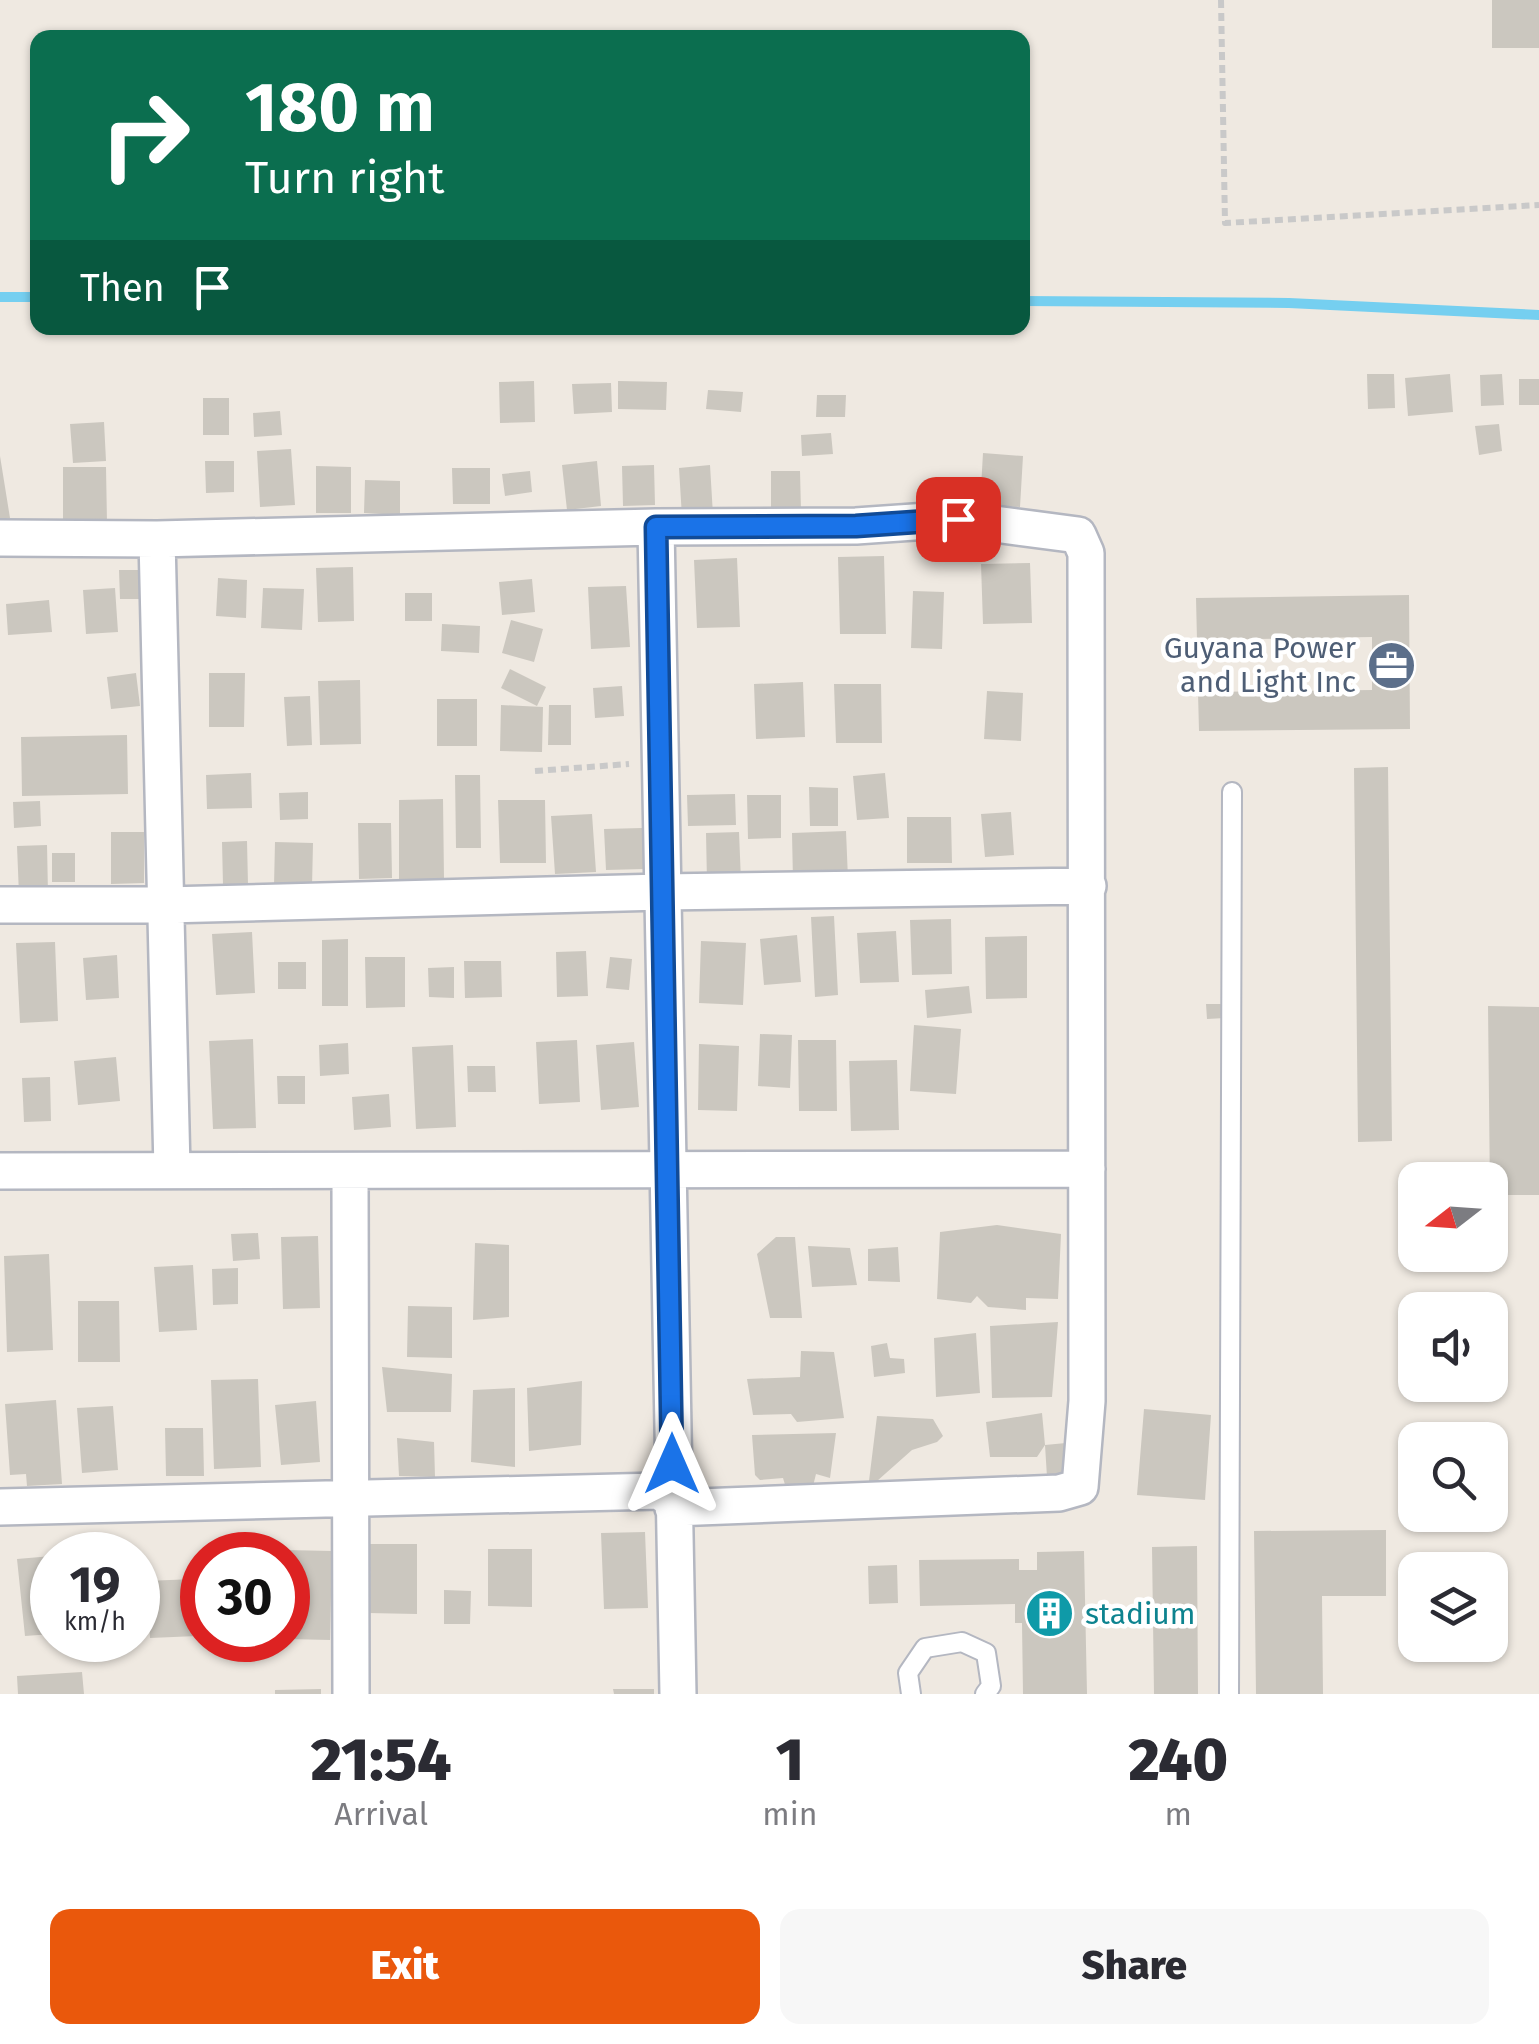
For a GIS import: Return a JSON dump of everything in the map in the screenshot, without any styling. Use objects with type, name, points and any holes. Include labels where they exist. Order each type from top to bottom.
[{"type":"street","points":[[0,538],[157,539],[856,526],[958,519],[1078,535],[1086,553],[1088,886],[1087,1401],[1080,1487],[1059,1493],[672,1504],[659,1491],[0,1507]]},
{"type":"street","points":[[656,527],[678,1694]]},
{"type":"street","points":[[157,539],[172,1169]]},
{"type":"street","points":[[0,905],[1088,886]]},
{"type":"street","points":[[0,1170],[1087,1168]]},
{"type":"street","points":[[350,1172],[351,1694]]},
{"type":"lane","points":[[1229,1694],[1232,792]]},
{"type":"lane","points":[[911,1694],[908,1673],[925,1648],[962,1642],[986,1653],[991,1686],[985,1694]]},
{"type":"path","points":[[1221,0],[1224,223],[1539,205]]},
{"type":"path","points":[[535,771],[659,762]]},
{"type":"building","points":[[1492,0],[1539,0],[1539,48],[1492,48]]},
{"type":"building","points":[[1367,374],[1394,374],[1395,408],[1368,409]]},
{"type":"building","points":[[1450,374],[1453,412],[1408,416],[1405,378]]},
{"type":"building","points":[[1502,374],[1504,405],[1481,406],[1480,375]]},
{"type":"building","points":[[1519,379],[1539,379],[1539,405],[1519,405]]},
{"type":"building","points":[[534,381],[535,422],[500,423],[499,382]]},
{"type":"building","points":[[618,381],[667,382],[666,410],[618,409]]},
{"type":"building","points":[[611,383],[612,412],[574,414],[572,384]]},
{"type":"building","points":[[708,390],[743,392],[741,412],[706,409]]},
{"type":"building","points":[[817,395],[846,395],[845,417],[816,417]]},
{"type":"building","points":[[203,398],[229,398],[229,435],[203,435]]},
{"type":"building","points":[[280,411],[282,435],[254,437],[253,413]]},
{"type":"building","points":[[104,422],[106,461],[73,463],[70,424]]},
{"type":"building","points":[[1499,424],[1502,451],[1479,455],[1475,426]]},
{"type":"building","points":[[831,433],[833,454],[802,456],[801,435]]},
{"type":"building","points":[[291,449],[295,505],[260,507],[257,451]]},
{"type":"building","points":[[983,453],[1023,456],[1020,507],[980,505]]},
{"type":"building","points":[[0,456],[10,518],[0,520]]},
{"type":"building","points":[[205,461],[234,461],[234,492],[206,493]]},
{"type":"building","points":[[597,461],[601,506],[567,510],[562,465]]},
{"type":"building","points":[[654,465],[655,505],[623,506],[622,466]]},
{"type":"building","points":[[710,465],[713,515],[682,517],[679,468]]},
{"type":"building","points":[[316,466],[351,467],[351,513],[316,513]]},
{"type":"building","points":[[63,467],[106,467],[107,523],[63,523]]},
{"type":"building","points":[[452,468],[490,468],[490,504],[453,504]]},
{"type":"building","points":[[530,471],[532,492],[505,496],[502,474]]},
{"type":"building","points":[[771,471],[800,471],[801,511],[771,512]]},
{"type":"building","points":[[365,480],[400,481],[400,515],[364,513]]},
{"type":"building","points":[[884,556],[886,634],[840,634],[838,557]]},
{"type":"building","points":[[737,558],[740,627],[697,628],[694,560]]},
{"type":"building","points":[[1030,563],[1032,623],[983,624],[981,564]]},
{"type":"building","points":[[353,567],[354,621],[318,622],[316,568]]},
{"type":"building","points":[[119,570],[140,570],[141,599],[120,599]]},
{"type":"building","points":[[218,578],[247,580],[246,618],[216,616]]},
{"type":"building","points":[[532,579],[535,612],[502,615],[499,582]]},
{"type":"building","points":[[626,586],[630,647],[591,649],[588,587]]},
{"type":"building","points":[[115,588],[118,632],[86,634],[83,590]]},
{"type":"building","points":[[263,588],[304,589],[302,630],[261,628]]},
{"type":"building","points":[[913,591],[944,592],[942,649],[911,648]]},
{"type":"building","points":[[405,593],[432,593],[432,621],[405,621]]},
{"type":"building","name":"Guyana Power and Light Inc","points":[[1409,595],[1410,729],[1199,731],[1198,692],[1372,690],[1372,637],[1197,640],[1196,598]]},
{"type":"building","points":[[49,600],[52,632],[8,635],[6,604]]},
{"type":"building","points":[[511,620],[543,629],[534,662],[502,653]]},
{"type":"building","points":[[442,624],[480,626],[479,653],[441,651]]},
{"type":"building","points":[[510,669],[546,687],[537,706],[501,688]]},
{"type":"building","points":[[136,673],[140,706],[111,709],[107,677]]},
{"type":"building","points":[[209,673],[245,673],[244,727],[209,727]]},
{"type":"building","points":[[360,680],[361,744],[320,745],[318,681]]},
{"type":"building","points":[[803,682],[805,737],[756,739],[754,684]]},
{"type":"building","points":[[834,684],[881,684],[882,743],[836,743]]},
{"type":"building","points":[[622,686],[624,716],[595,718],[593,688]]},
{"type":"building","points":[[987,691],[1023,693],[1021,741],[984,739]]},
{"type":"building","points":[[310,696],[312,745],[287,746],[284,697]]},
{"type":"building","points":[[437,699],[477,699],[477,746],[437,746]]},
{"type":"building","points":[[501,705],[543,707],[542,752],[500,751]]},
{"type":"building","points":[[549,705],[571,705],[571,745],[548,745]]},
{"type":"building","points":[[127,735],[128,794],[22,796],[21,737]]},
{"type":"building","name":"Guyana Power and Light Inc","points":[[1388,767],[1392,1141],[1358,1142],[1354,768]]},
{"type":"building","points":[[251,773],[252,808],[207,809],[206,775]]},
{"type":"building","points":[[885,773],[889,818],[857,820],[853,776]]},
{"type":"building","points":[[455,775],[480,775],[481,848],[456,848]]},
{"type":"building","points":[[809,787],[838,788],[838,826],[810,826]]},
{"type":"building","points":[[308,792],[308,819],[280,820],[279,793]]},
{"type":"building","points":[[735,794],[736,825],[688,826],[687,795]]},
{"type":"building","points":[[747,795],[781,795],[781,838],[748,839]]},
{"type":"building","points":[[443,799],[444,879],[399,879],[399,800]]},
{"type":"building","points":[[498,800],[545,800],[546,863],[500,863]]},
{"type":"building","points":[[40,801],[41,826],[14,828],[13,802]]},
{"type":"building","points":[[1011,812],[1014,855],[985,857],[981,814]]},
{"type":"building","points":[[592,814],[596,872],[555,874],[551,816]]},
{"type":"building","points":[[907,817],[951,817],[952,863],[907,863]]},
{"type":"building","points":[[358,823],[391,823],[392,878],[359,879]]},
{"type":"building","points":[[642,828],[644,869],[606,870],[604,829]]},
{"type":"building","points":[[846,831],[848,879],[793,881],[792,833]]},
{"type":"building","points":[[111,832],[144,832],[144,883],[111,884]]},
{"type":"building","points":[[739,832],[741,881],[707,882],[706,833]]},
{"type":"building","points":[[247,841],[248,885],[223,885],[222,842]]},
{"type":"building","points":[[275,842],[313,843],[312,887],[274,886]]},
{"type":"building","points":[[47,845],[48,894],[19,895],[17,846]]},
{"type":"building","points":[[52,853],[75,853],[75,882],[52,882]]},
{"type":"building","points":[[834,916],[838,995],[815,997],[811,917]]},
{"type":"building","points":[[951,919],[952,974],[912,975],[910,920]]},
{"type":"building","points":[[896,931],[899,982],[860,983],[857,933]]},
{"type":"building","points":[[252,932],[255,993],[216,995],[212,934]]},
{"type":"building","points":[[797,935],[801,982],[764,985],[760,939]]},
{"type":"building","points":[[1027,936],[1027,998],[986,999],[985,937]]},
{"type":"building","points":[[348,939],[348,1006],[322,1006],[322,940]]},
{"type":"building","points":[[701,941],[746,943],[743,1005],[699,1003]]},
{"type":"building","points":[[55,942],[58,1021],[20,1023],[16,943]]},
{"type":"building","points":[[586,951],[588,996],[557,997],[556,952]]},
{"type":"building","points":[[117,955],[119,998],[86,1000],[83,958]]},
{"type":"building","points":[[365,957],[405,957],[405,1007],[366,1008]]},
{"type":"building","points":[[610,957],[632,959],[629,990],[606,988]]},
{"type":"building","points":[[464,961],[501,961],[502,997],[465,998]]},
{"type":"building","points":[[278,962],[306,962],[306,989],[278,989]]},
{"type":"building","points":[[454,967],[454,998],[429,997],[428,968]]},
{"type":"building","points":[[969,986],[972,1013],[927,1018],[925,990]]},
{"type":"building","points":[[1206,1004],[1225,1004],[1225,1018],[1207,1019]]},
{"type":"building","points":[[1488,1006],[1539,1007],[1539,1195],[1508,1195],[1508,1162],[1490,1162]]},
{"type":"building","points":[[914,1025],[961,1029],[956,1094],[910,1091]]},
{"type":"building","points":[[760,1034],[792,1035],[790,1088],[758,1086]]},
{"type":"building","points":[[253,1039],[256,1128],[213,1129],[209,1041]]},
{"type":"building","points":[[577,1040],[580,1102],[539,1104],[536,1042]]},
{"type":"building","points":[[798,1040],[836,1040],[837,1111],[799,1111]]},
{"type":"building","points":[[634,1042],[639,1107],[601,1110],[596,1045]]},
{"type":"building","points":[[348,1043],[349,1074],[320,1076],[319,1045]]},
{"type":"building","points":[[699,1044],[739,1046],[737,1111],[698,1110]]},
{"type":"building","points":[[453,1045],[456,1127],[416,1129],[412,1047]]},
{"type":"building","points":[[116,1057],[120,1101],[78,1105],[74,1061]]},
{"type":"building","points":[[897,1060],[899,1130],[851,1131],[849,1061]]},
{"type":"building","points":[[467,1066],[495,1066],[496,1092],[468,1092]]},
{"type":"building","points":[[277,1076],[305,1076],[305,1104],[278,1104]]},
{"type":"building","points":[[50,1077],[51,1121],[24,1122],[22,1078]]},
{"type":"building","points":[[389,1094],[391,1127],[354,1130],[352,1097]]},
{"type":"building","points":[[997,1225],[1061,1234],[1058,1299],[1026,1298],[1026,1310],[988,1307],[977,1296],[971,1303],[937,1299],[940,1232]]},
{"type":"building","points":[[258,1233],[260,1259],[233,1261],[231,1234]]},
{"type":"building","points":[[318,1236],[320,1308],[283,1309],[281,1237]]},
{"type":"building","points":[[776,1237],[795,1237],[802,1318],[770,1318],[757,1254]]},
{"type":"building","points":[[475,1243],[509,1245],[509,1317],[473,1320]]},
{"type":"building","points":[[808,1246],[850,1248],[857,1285],[812,1287]]},
{"type":"building","points":[[898,1247],[900,1282],[868,1281],[868,1249]]},
{"type":"building","points":[[49,1254],[53,1350],[7,1352],[4,1256]]},
{"type":"building","points":[[193,1265],[197,1330],[159,1332],[154,1267]]},
{"type":"building","points":[[238,1268],[238,1304],[213,1305],[212,1269]]},
{"type":"building","points":[[78,1301],[119,1301],[120,1362],[78,1362]]},
{"type":"building","points":[[408,1306],[452,1307],[452,1358],[407,1357]]},
{"type":"building","points":[[1058,1322],[1052,1397],[992,1398],[990,1326]]},
{"type":"building","points":[[976,1333],[980,1393],[936,1397],[934,1338]]},
{"type":"building","points":[[887,1343],[890,1358],[904,1359],[905,1373],[874,1377],[871,1346]]},
{"type":"building","points":[[801,1351],[834,1352],[844,1418],[797,1422],[791,1414],[753,1415],[747,1379],[800,1377]]},
{"type":"building","points":[[382,1367],[452,1374],[451,1412],[387,1412]]},
{"type":"building","points":[[258,1379],[261,1467],[214,1469],[211,1380]]},
{"type":"building","points":[[582,1381],[581,1445],[529,1451],[527,1388]]},
{"type":"building","points":[[515,1388],[515,1467],[471,1462],[473,1390]]},
{"type":"building","points":[[56,1400],[62,1484],[27,1486],[26,1474],[10,1475],[5,1404]]},
{"type":"building","points":[[316,1401],[320,1462],[281,1465],[275,1405]]},
{"type":"building","points":[[113,1406],[118,1470],[82,1473],[77,1408]]},
{"type":"building","points":[[1144,1409],[1211,1415],[1205,1500],[1137,1495]]},
{"type":"building","points":[[1042,1413],[1045,1445],[1037,1457],[990,1457],[986,1422]]},
{"type":"building","points":[[877,1416],[933,1419],[943,1436],[912,1450],[868,1489]]},
{"type":"building","points":[[165,1428],[203,1428],[204,1476],[166,1476]]},
{"type":"building","points":[[836,1433],[830,1478],[816,1474],[813,1486],[786,1488],[783,1478],[760,1480],[755,1475],[752,1435]]},
{"type":"building","points":[[397,1438],[434,1442],[435,1477],[399,1476]]},
{"type":"building","points":[[1066,1443],[1069,1476],[1047,1477],[1045,1445]]},
{"type":"building","points":[[1386,1530],[1386,1596],[1322,1596],[1323,1694],[1256,1694],[1254,1531]]},
{"type":"building","points":[[645,1532],[648,1608],[604,1609],[601,1533]]},
{"type":"building","points":[[369,1544],[417,1544],[417,1614],[368,1613]]},
{"type":"building","points":[[1197,1546],[1198,1694],[1154,1694],[1152,1547]]},
{"type":"building","points":[[488,1549],[532,1549],[532,1607],[488,1606]]},
{"type":"building","points":[[310,1551],[332,1551],[330,1640],[310,1640]]},
{"type":"building","name":"stadium","points":[[1084,1551],[1087,1694],[1023,1694],[1022,1623],[1015,1623],[1015,1604],[920,1606],[919,1560],[1019,1559],[1019,1570],[1037,1570],[1037,1552]]},
{"type":"building","points":[[30,1558],[30,1636],[25,1636],[17,1559]]},
{"type":"building","points":[[897,1565],[898,1603],[869,1604],[868,1566]]},
{"type":"building","points":[[160,1580],[180,1580],[180,1637],[160,1638]]},
{"type":"building","points":[[444,1590],[471,1591],[470,1624],[444,1624]]},
{"type":"building","points":[[82,1672],[84,1694],[18,1694],[17,1676]]},
{"type":"building","points":[[321,1689],[321,1694],[275,1694],[275,1690]]},
{"type":"building","points":[[613,1689],[654,1689],[654,1694],[614,1694]]},
{"type":"waterway","points":[[0,297],[30,297]]},
{"type":"waterway","points":[[1030,301],[1289,303],[1539,315]]},
{"type":"place","name":"Guyana Power and Light Inc","points":[[1391,665]]},
{"type":"place","name":"stadium","points":[[1050,1614]]},
{"type":"route","points":[[672,1464],[670,1171],[656,527],[856,526],[958,519]]}]
